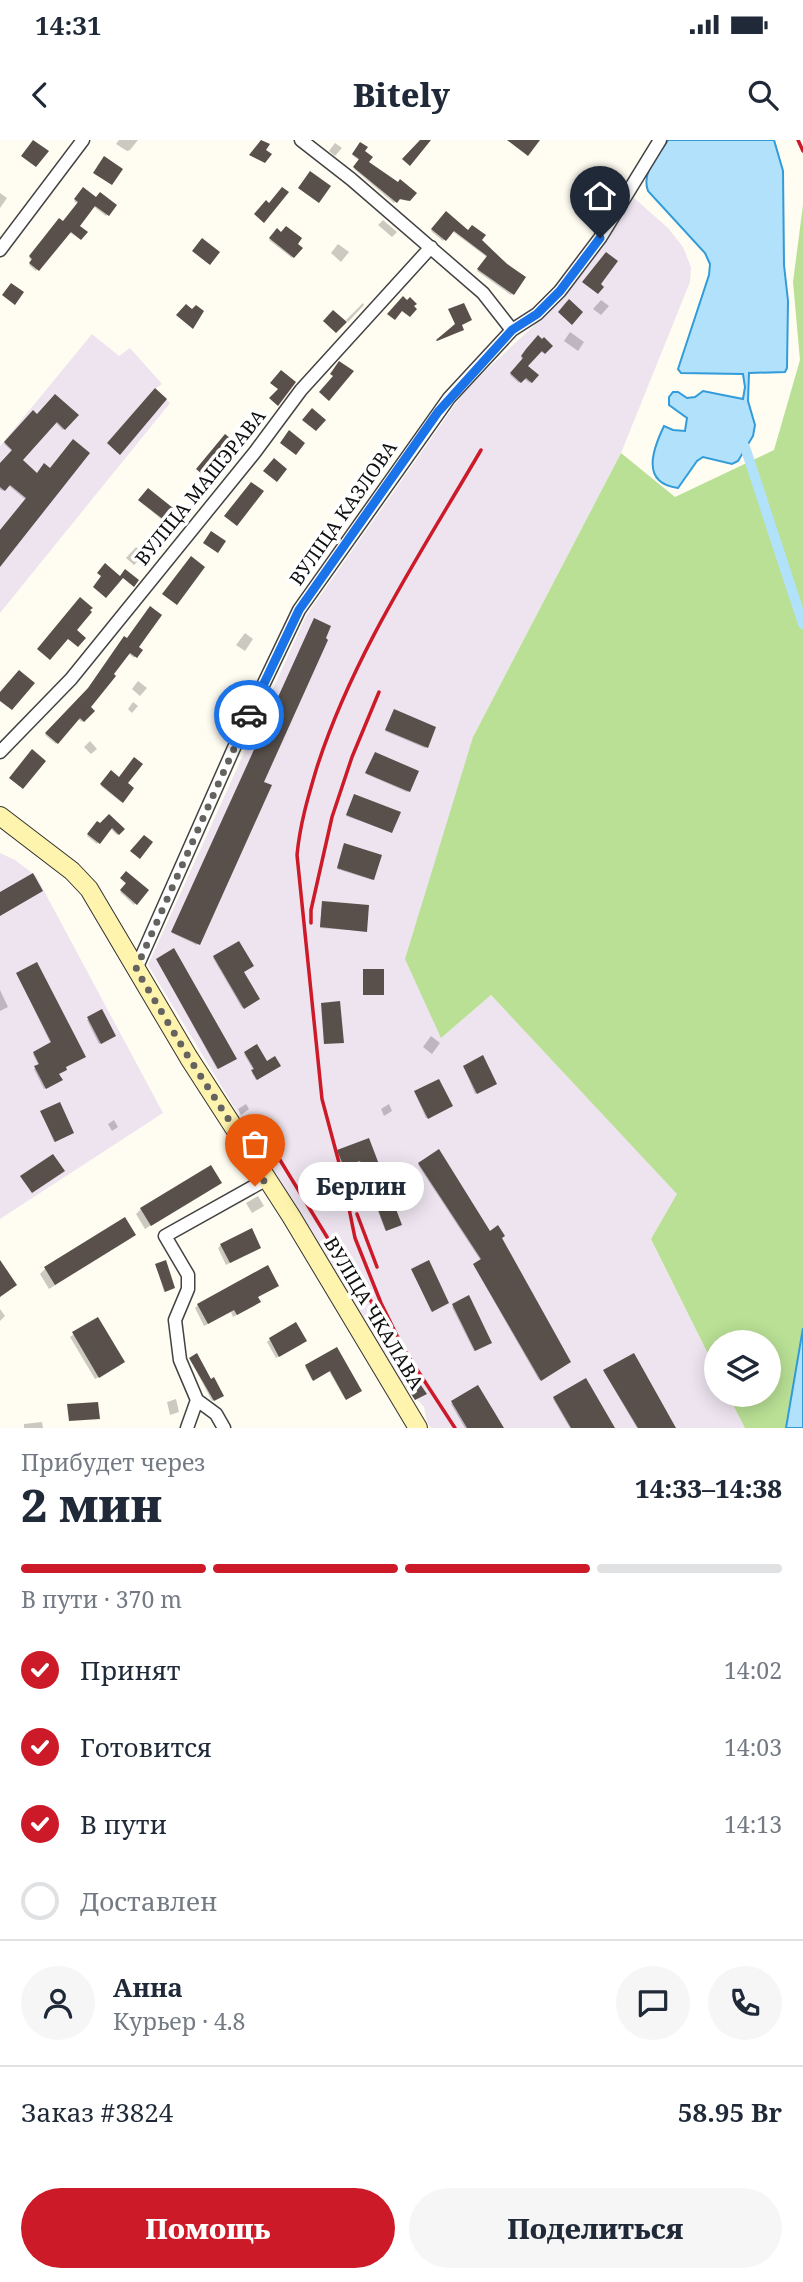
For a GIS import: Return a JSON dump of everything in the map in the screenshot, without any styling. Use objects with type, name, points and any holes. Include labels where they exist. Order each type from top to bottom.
[{"type":"street","points":[[0,250],[83,140]]},
{"type":"street","points":[[301,140],[483,293],[512,330]]},
{"type":"street","name":"ВУЛІЦА КАЗЛОВА","points":[[136,969],[291,623],[438,412],[512,330],[537,314],[560,291],[600,238],[660,140]]},
{"type":"street","name":"ВУЛІЦА МАШЭРАВА","points":[[0,752],[71,679],[255,452],[301,390],[431,247]]},
{"type":"street","name":"ВУЛІЦА ЧКАЛАВА","points":[[0,816],[81,880],[97,902],[189,1058],[267,1179],[418,1428]]},
{"type":"street","points":[[224,1428],[216,1414],[197,1400],[180,1360],[175,1320],[188,1289],[188,1275],[164,1236],[267,1179]]},
{"type":"street","points":[[183,1427],[197,1400]]},
{"type":"shaded area","points":[[634,198],[668,228],[683,247],[691,267],[690,282],[621,453],[473,737],[442,1037],[491,995],[678,1194],[651,1239],[704,1346],[704,1407],[734,1407],[745,1428],[431,1428],[424,1407],[417,1399],[426,1393],[416,1378],[403,1386],[148,965],[306,616],[466,389],[560,301]]},
{"type":"shaded area","points":[[92,334],[119,356],[130,348],[162,384],[155,389],[170,403],[0,613],[0,446]]},
{"type":"shaded area","points":[[0,853],[15,860],[36,876],[163,1113],[0,1219]]},
{"type":"green space","points":[[803,205],[803,1328],[786,1428],[745,1428],[734,1407],[781,1407],[781,1330],[704,1330],[704,1346],[651,1239],[677,1194],[491,995],[441,1038],[405,959],[473,737],[621,453],[675,497],[774,450],[800,360],[793,282]]},
{"type":"water","points":[[668,140],[774,140],[783,171],[784,265],[788,301],[785,372],[749,373],[748,401],[755,425],[753,436],[738,461],[732,464],[703,457],[697,461],[678,488],[666,485],[658,479],[653,464],[656,445],[664,426],[685,431],[687,418],[669,405],[669,397],[673,392],[678,392],[687,398],[695,397],[703,391],[743,399],[745,387],[743,374],[681,373],[678,369],[709,275],[710,264],[705,253],[648,191],[646,184],[649,171]]},
{"type":"water","points":[[803,1328],[803,1428],[786,1428]]},
{"type":"building","points":[[33,140],[49,151],[36,167],[21,156]]},
{"type":"building","points":[[261,140],[270,144],[266,150],[272,154],[265,163],[249,155]]},
{"type":"building","points":[[420,140],[431,140],[410,166],[402,159]]},
{"type":"building","points":[[507,140],[540,140],[528,156]]},
{"type":"building","points":[[360,142],[368,147],[365,151],[373,157],[369,162],[398,182],[400,179],[417,193],[410,201],[400,199],[397,203],[353,167],[359,159],[352,154]]},
{"type":"building","points":[[104,156],[123,169],[112,185],[93,173]]},
{"type":"building","points":[[310,171],[331,186],[319,203],[298,188]]},
{"type":"building","points":[[83,187],[96,197],[100,192],[117,205],[109,216],[95,206],[80,226],[88,232],[81,240],[71,232],[39,271],[29,263],[32,259],[29,256],[59,218],[63,221],[78,202],[74,199]]},
{"type":"building","points":[[282,187],[289,192],[264,223],[254,214],[266,200],[269,203]]},
{"type":"building","points":[[446,211],[468,230],[472,225],[486,235],[482,240],[507,264],[526,277],[514,295],[477,269],[487,256],[454,231],[446,241],[431,229]]},
{"type":"building","points":[[286,226],[302,238],[298,244],[303,248],[294,258],[269,238],[277,228],[281,232]]},
{"type":"building","points":[[202,238],[220,252],[210,265],[192,251]]},
{"type":"building","points":[[606,252],[618,261],[601,284],[604,287],[598,294],[582,282]]},
{"type":"building","points":[[11,283],[24,292],[15,305],[2,295]]},
{"type":"building","points":[[403,296],[407,300],[410,297],[417,304],[414,306],[417,309],[410,317],[402,311],[395,320],[387,314]]},
{"type":"building","points":[[569,299],[583,312],[572,325],[558,312]]},
{"type":"building","points":[[464,303],[472,320],[462,325],[464,330],[437,341],[455,324],[448,309]]},
{"type":"building","points":[[186,304],[192,309],[196,305],[204,311],[193,329],[176,315]]},
{"type":"building","points":[[333,310],[347,322],[336,333],[323,321]]},
{"type":"building","points":[[538,335],[553,346],[545,354],[542,351],[528,366],[539,375],[532,383],[526,378],[521,383],[510,373]]},
{"type":"building","points":[[339,361],[354,371],[329,401],[319,392],[333,376],[330,374]]},
{"type":"building","points":[[281,370],[296,382],[278,406],[269,398],[278,389],[270,383]]},
{"type":"building","points":[[155,388],[167,399],[120,455],[107,443]]},
{"type":"building","points":[[55,394],[79,415],[65,430],[57,422],[23,460],[37,473],[44,463],[50,468],[73,439],[90,453],[0,567],[0,530],[26,498],[10,485],[5,491],[0,487],[0,463],[12,450],[4,442],[33,410],[37,414]]},
{"type":"building","points":[[312,408],[326,420],[316,431],[302,420]]},
{"type":"building","points":[[289,430],[305,443],[296,455],[280,443]]},
{"type":"building","points":[[225,434],[240,446],[209,480],[196,469]]},
{"type":"building","points":[[274,458],[287,469],[277,482],[263,471]]},
{"type":"building","points":[[251,482],[264,491],[237,526],[224,516]]},
{"type":"building","points":[[148,488],[178,512],[168,523],[138,500]]},
{"type":"building","points":[[211,531],[226,541],[218,553],[203,543]]},
{"type":"building","points":[[191,556],[205,567],[177,605],[162,594]]},
{"type":"building","points":[[105,563],[120,576],[125,569],[139,580],[134,587],[123,578],[106,598],[93,587],[101,576],[97,573]]},
{"type":"building","points":[[80,597],[93,608],[77,630],[86,638],[78,647],[68,639],[50,660],[37,649]]},
{"type":"building","points":[[150,606],[162,615],[139,647],[143,650],[137,658],[130,653],[114,674],[116,676],[91,707],[95,711],[84,722],[80,718],[58,744],[45,733],[88,688],[124,636],[127,638]]},
{"type":"building","points":[[314,618],[331,626],[326,638],[328,640],[264,782],[272,785],[200,945],[171,932]]},
{"type":"building","points":[[19,670],[35,683],[12,710],[0,701],[0,692]]},
{"type":"building","points":[[394,709],[436,727],[428,748],[385,730]]},
{"type":"building","points":[[32,749],[46,761],[23,789],[9,778]]},
{"type":"building","points":[[375,752],[419,771],[410,792],[365,773]]},
{"type":"building","points":[[134,757],[143,764],[128,783],[134,788],[123,803],[100,784],[111,770],[119,777]]},
{"type":"building","points":[[354,794],[401,812],[392,833],[346,815]]},
{"type":"building","points":[[109,814],[125,829],[119,835],[112,828],[100,844],[87,834],[97,821],[100,823]]},
{"type":"building","points":[[144,835],[153,842],[140,859],[130,851]]},
{"type":"building","points":[[344,843],[382,855],[374,880],[337,868]]},
{"type":"building","points":[[126,871],[149,890],[137,905],[120,890],[126,883],[120,878]]},
{"type":"building","points":[[33,873],[43,891],[0,916],[0,892]]},
{"type":"building","points":[[322,901],[369,905],[367,932],[320,927]]},
{"type":"building","points":[[239,941],[254,966],[244,972],[260,999],[244,1009],[213,956]]},
{"type":"building","points":[[174,948],[237,1059],[218,1069],[156,959]]},
{"type":"building","points":[[37,962],[86,1057],[66,1067],[67,1070],[59,1074],[63,1080],[46,1089],[34,1066],[39,1064],[33,1052],[51,1042],[16,973]]},
{"type":"building","points":[[363,969],[384,969],[384,995],[363,995]]},
{"type":"building","points":[[340,1001],[344,1043],[324,1044],[321,1003]]},
{"type":"building","points":[[102,1009],[116,1036],[101,1044],[87,1017]]},
{"type":"building","points":[[257,1044],[267,1061],[275,1056],[281,1066],[257,1080],[244,1052]]},
{"type":"building","points":[[483,1055],[497,1084],[477,1094],[463,1066]]},
{"type":"building","points":[[439,1079],[453,1106],[428,1119],[414,1091]]},
{"type":"building","points":[[60,1102],[74,1133],[55,1142],[40,1111]]},
{"type":"building","points":[[369,1138],[402,1225],[386,1231],[360,1161],[344,1167],[337,1150]]},
{"type":"building","points":[[439,1149],[490,1231],[498,1225],[505,1236],[502,1238],[571,1362],[541,1381],[473,1264],[481,1259],[418,1163]]},
{"type":"building","points":[[53,1154],[65,1171],[32,1193],[20,1176]]},
{"type":"building","points":[[211,1165],[222,1183],[151,1226],[140,1208]]},
{"type":"building","points":[[125,1217],[136,1235],[55,1285],[44,1267]]},
{"type":"building","points":[[252,1228],[261,1248],[230,1263],[220,1244]]},
{"type":"building","points":[[0,1260],[17,1285],[0,1297]]},
{"type":"building","points":[[166,1260],[175,1288],[165,1292],[155,1264]]},
{"type":"building","points":[[429,1260],[449,1303],[432,1312],[411,1269]]},
{"type":"building","points":[[268,1265],[279,1286],[258,1297],[261,1302],[237,1315],[234,1310],[208,1324],[197,1304]]},
{"type":"building","points":[[469,1295],[492,1343],[475,1351],[452,1304]]},
{"type":"building","points":[[98,1317],[125,1362],[99,1378],[72,1332]]},
{"type":"building","points":[[296,1322],[307,1341],[279,1357],[269,1338]]},
{"type":"building","points":[[337,1347],[362,1391],[346,1400],[330,1371],[313,1381],[305,1365]]},
{"type":"building","points":[[197,1353],[224,1396],[214,1401],[189,1358]]},
{"type":"building","points":[[634,1353],[676,1428],[638,1428],[603,1370]]},
{"type":"building","points":[[416,1378],[427,1394],[415,1400],[405,1385]]},
{"type":"building","points":[[586,1378],[615,1428],[571,1428],[553,1397]]},
{"type":"building","points":[[478,1385],[504,1428],[467,1428],[451,1401]]},
{"type":"building","points":[[98,1402],[100,1419],[69,1421],[67,1404]]},
{"type":"waterway","points":[[745,447],[803,624]]},
{"type":"railway","points":[[798,140],[803,151]]},
{"type":"railway","points":[[455,1428],[403,1348],[381,1303],[355,1238],[342,1174],[322,1099],[297,855],[302,821],[317,767],[350,684],[390,604],[481,450]]},
{"type":"railway","points":[[311,923],[311,910],[332,817],[352,757],[379,692]]},
{"type":"railway","points":[[258,1124],[327,1237],[377,1310]]},
{"type":"railway","points":[[357,1214],[377,1267]]},
{"type":"way so far","points":[[249,715],[136,969],[189,1058],[267,1179],[255,1186]]},
{"type":"place","name":"Берлин","points":[[255,1186]]},
{"type":"route","points":[[249,715],[299,610],[438,412],[512,330],[537,314],[560,291],[600,238]]}]
